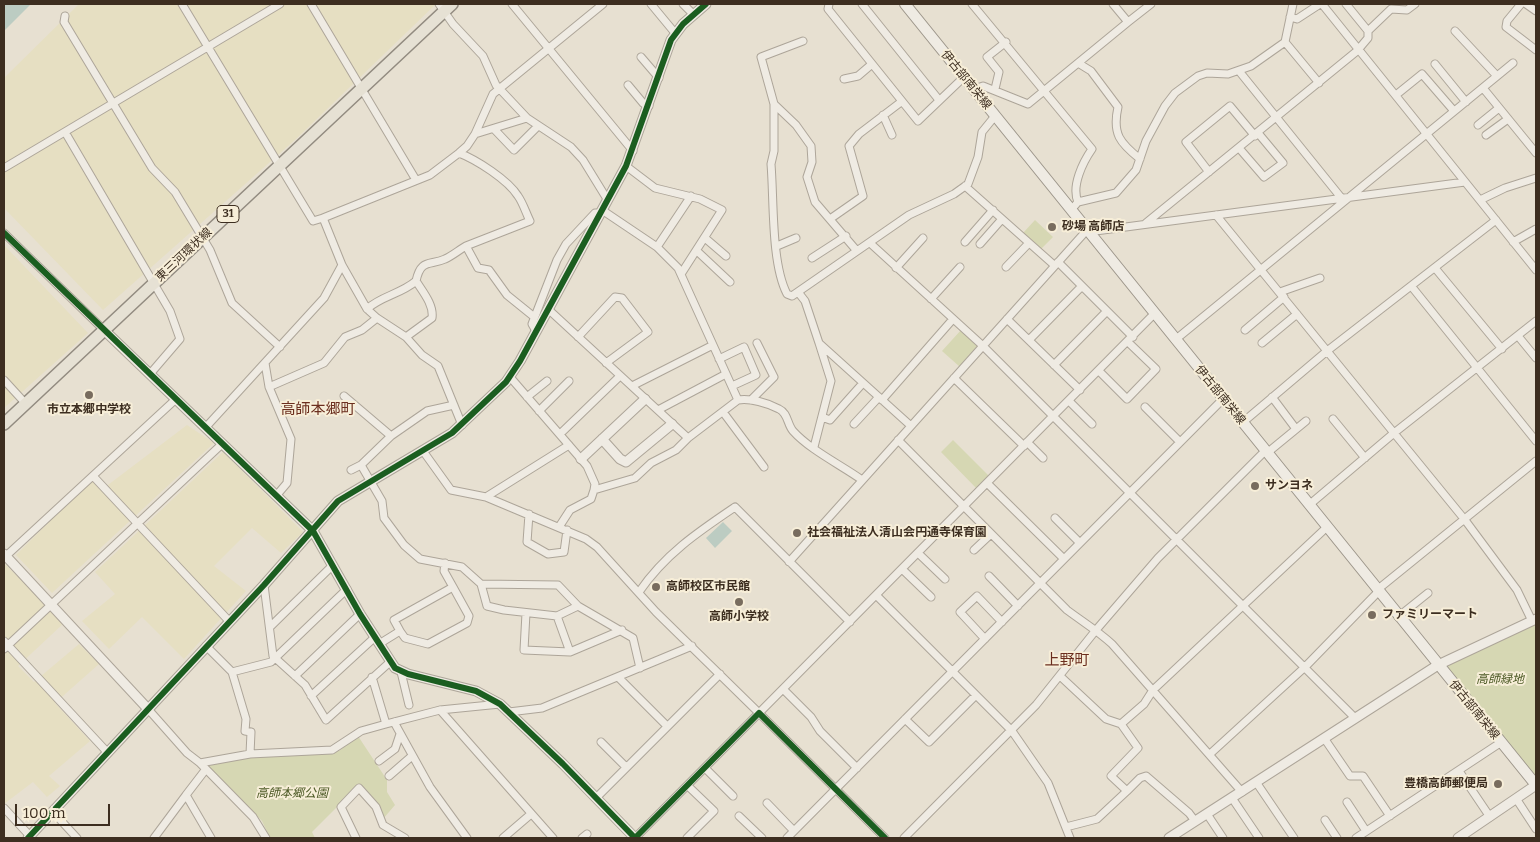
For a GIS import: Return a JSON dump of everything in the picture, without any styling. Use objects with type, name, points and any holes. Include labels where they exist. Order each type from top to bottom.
[{"type":"main road","name":"伊古部南栄線","points":[[905,4],[1398,617],[1536,785]]},
{"type":"main road","name":"東三河環状線","points":[[4,424],[362,88],[445,6]]},
{"type":"street","points":[[182,4],[313,220],[323,218],[430,175],[467,146],[476,134],[493,94],[603,4]]},
{"type":"street","points":[[4,168],[280,4]]},
{"type":"street","points":[[311,4],[416,180]]},
{"type":"street","points":[[512,4],[632,151]]},
{"type":"street","points":[[651,4],[675,33]]},
{"type":"street","points":[[683,4],[694,15]]},
{"type":"street","points":[[4,808],[29,837],[264,585],[338,502],[462,426],[510,377],[626,166],[675,33],[706,4]]},
{"type":"street","points":[[829,4],[828,9],[918,121],[964,77]]},
{"type":"street","points":[[862,4],[939,100]]},
{"type":"street","points":[[972,4],[1006,42],[1092,149],[1084,162],[1077,183],[1075,193],[1078,202]]},
{"type":"street","points":[[1113,4],[1128,22]]},
{"type":"street","points":[[974,89],[984,86],[995,89],[1028,104],[1151,4]]},
{"type":"street","points":[[1071,210],[1078,202],[1116,194],[1136,170],[1146,141],[1165,106],[1176,93],[1198,76],[1207,73],[1228,74],[1239,71],[1259,61],[1285,42],[1293,4]]},
{"type":"street","points":[[1290,17],[1297,19],[1321,4],[1536,270]]},
{"type":"street","points":[[1146,223],[1319,83],[1358,49],[1368,38],[1368,31],[1346,4]]},
{"type":"street","points":[[1368,31],[1391,9],[1395,7],[1407,10],[1415,4]]},
{"type":"street","points":[[1521,4],[1507,21],[1506,27],[1536,50]]},
{"type":"street","points":[[1526,4],[1536,11]]},
{"type":"street","points":[[445,6],[483,56],[496,85],[527,118],[571,147],[583,160],[607,199]]},
{"type":"street","points":[[65,16],[64,22],[152,168],[175,192],[203,237],[232,302],[280,347]]},
{"type":"street","points":[[1455,31],[1497,76]]},
{"type":"street","points":[[803,42],[761,57],[774,104],[774,151],[771,164],[781,282],[787,294],[792,296],[909,215],[965,186],[972,178],[982,132],[995,116]]},
{"type":"street","points":[[995,89],[999,72],[987,57],[1006,42]]},
{"type":"street","points":[[1285,42],[1319,83]]},
{"type":"street","points":[[641,57],[659,78]]},
{"type":"street","points":[[1078,63],[1090,71],[1118,107],[1115,119],[1121,144],[1140,159]]},
{"type":"street","points":[[1175,340],[1513,63]]},
{"type":"street","points":[[844,79],[858,76],[872,64]]},
{"type":"street","points":[[1435,64],[1466,102]]},
{"type":"street","points":[[1239,71],[1276,118],[1346,199]]},
{"type":"street","points":[[1396,95],[1422,74],[1454,112]]},
{"type":"street","points":[[628,85],[643,103],[649,106]]},
{"type":"street","points":[[1483,88],[1536,153]]},
{"type":"street","points":[[830,218],[864,196],[849,146],[858,134],[902,102]]},
{"type":"street","points":[[774,104],[796,125],[811,146],[812,162],[807,177],[815,202],[858,251]]},
{"type":"street","points":[[1209,172],[1186,142],[1230,106],[1283,163],[1264,178],[1239,148]]},
{"type":"street","points":[[1478,124],[1499,108]]},
{"type":"street","points":[[883,115],[892,135]]},
{"type":"street","points":[[476,134],[527,118]]},
{"type":"street","points":[[1486,135],[1508,119]]},
{"type":"street","points":[[494,129],[514,150],[538,126]]},
{"type":"street","points":[[65,132],[170,311],[180,339],[150,374]]},
{"type":"street","points":[[367,308],[374,302],[407,289],[416,281],[418,274],[425,265],[447,258],[466,246],[530,221],[519,197],[506,184],[480,162],[459,153]]},
{"type":"street","points":[[626,166],[655,188],[691,196],[722,210],[681,274]]},
{"type":"street","points":[[1480,200],[1505,188],[1536,178]]},
{"type":"street","points":[[789,562],[1087,231],[1346,199],[1465,182]]},
{"type":"street","points":[[965,186],[1082,286],[1107,311],[1156,369],[1128,399],[1099,371]]},
{"type":"street","points":[[657,247],[691,196]]},
{"type":"street","points":[[965,242],[993,210]]},
{"type":"street","points":[[536,331],[532,324],[533,316],[544,298],[557,260],[566,244],[595,212],[601,212],[657,247],[681,274],[738,400]]},
{"type":"street","points":[[1169,838],[1438,665],[1534,620],[1517,590],[1465,520],[1216,214]]},
{"type":"street","points":[[323,218],[342,265],[367,308],[377,318],[406,337],[422,355],[438,366],[462,426]]},
{"type":"street","points":[[980,244],[1002,219]]},
{"type":"street","points":[[1242,423],[1327,351],[1496,220]]},
{"type":"street","points":[[1513,242],[1536,229]]},
{"type":"street","points":[[4,232],[312,531],[390,662],[401,672],[476,691],[500,704],[635,838],[1154,314]]},
{"type":"street","points":[[812,258],[846,236]]},
{"type":"street","points":[[705,238],[726,256]]},
{"type":"street","points":[[777,246],[796,238]]},
{"type":"street","points":[[896,268],[923,238]]},
{"type":"street","points":[[1006,267],[1029,242]]},
{"type":"street","points":[[870,243],[983,346],[1355,718]]},
{"type":"street","points":[[466,246],[478,268],[489,270],[507,295],[533,316]]},
{"type":"street","points":[[697,251],[730,282]]},
{"type":"street","points":[[206,427],[324,298],[342,265]]},
{"type":"street","points":[[931,299],[960,267]]},
{"type":"street","points":[[1435,268],[1502,349]]},
{"type":"street","points":[[1244,330],[1282,295],[1320,278]]},
{"type":"street","points":[[406,337],[432,318],[433,312],[427,297],[416,281]]},
{"type":"street","points":[[1029,340],[1082,286]]},
{"type":"street","points":[[1412,287],[1536,441]]},
{"type":"street","points":[[798,292],[804,300],[831,381],[814,447]]},
{"type":"street","points":[[578,337],[615,297],[622,298],[648,332],[606,363]]},
{"type":"street","points":[[548,309],[688,438]]},
{"type":"street","points":[[1054,365],[1107,311]]},
{"type":"street","points":[[1262,343],[1297,314]]},
{"type":"street","points":[[269,387],[324,363],[345,337],[362,330],[377,318]]},
{"type":"street","points":[[854,424],[953,319]]},
{"type":"street","points":[[1007,319],[1080,390]]},
{"type":"street","points":[[1309,505],[1394,433],[1536,321]]},
{"type":"street","points":[[1518,336],[1536,358]]},
{"type":"street","points":[[751,400],[774,377],[757,343]]},
{"type":"street","points":[[819,343],[911,426]]},
{"type":"street","points":[[632,386],[713,345]]},
{"type":"street","points":[[720,359],[744,347],[756,375],[732,386]]},
{"type":"street","points":[[265,363],[269,387],[291,439],[287,483],[276,496]]},
{"type":"street","points":[[658,410],[726,374]]},
{"type":"street","points":[[560,434],[620,376]]},
{"type":"street","points":[[510,377],[592,474],[594,490],[591,499],[570,510],[559,527]]},
{"type":"street","points":[[954,378],[1043,458]]},
{"type":"street","points":[[4,380],[26,404]]},
{"type":"street","points":[[527,397],[547,381]]},
{"type":"street","points":[[540,411],[569,381]]},
{"type":"street","points":[[822,417],[830,420],[863,383]]},
{"type":"street","points":[[344,396],[391,436]]},
{"type":"street","points":[[1272,397],[1296,429]]},
{"type":"street","points":[[176,399],[94,476],[5,555],[187,753],[200,763],[253,817],[266,838]]},
{"type":"street","points":[[581,459],[645,399]]},
{"type":"street","points":[[787,838],[1223,399]]},
{"type":"street","points":[[594,490],[635,478],[651,463],[676,450],[688,438],[738,400],[751,400],[780,409],[785,414],[791,428],[802,440],[862,480]]},
{"type":"street","points":[[1069,401],[1092,424]]},
{"type":"street","points":[[351,470],[362,465],[391,436],[427,411],[454,405]]},
{"type":"street","points":[[1145,407],[1180,442]]},
{"type":"street","points":[[723,412],[764,467]]},
{"type":"street","points":[[1333,419],[1365,458]]},
{"type":"street","points":[[904,838],[1012,731],[1060,676],[1096,630],[1177,539],[1266,452],[1306,421]]},
{"type":"street","points":[[602,439],[620,459],[626,462],[672,424]]},
{"type":"street","points":[[898,440],[1067,610],[1096,630],[1153,690],[1242,792]]},
{"type":"street","points":[[108,753],[5,645],[222,444]]},
{"type":"street","points":[[486,497],[569,445]]},
{"type":"street","points":[[423,451],[451,490],[486,497],[567,530],[597,547],[692,646],[884,838]]},
{"type":"street","points":[[1210,754],[1305,667],[1378,591],[1536,461]]},
{"type":"street","points":[[362,465],[382,501],[384,518],[404,545],[420,559],[462,567],[481,584],[487,606],[557,616],[578,606]]},
{"type":"street","points":[[94,476],[229,621]]},
{"type":"street","points":[[987,483],[1064,559]]},
{"type":"street","points":[[639,592],[656,568],[692,536],[734,507],[850,622]]},
{"type":"street","points":[[529,514],[526,542],[548,554],[564,552],[567,530]]},
{"type":"street","points":[[1055,518],[1080,543]]},
{"type":"street","points":[[1121,724],[1144,704],[1153,690],[1327,528]]},
{"type":"street","points":[[974,550],[991,534]]},
{"type":"street","points":[[918,553],[945,580]]},
{"type":"street","points":[[445,563],[444,571],[453,587],[469,616],[467,623],[428,644],[405,638],[394,620],[453,587]]},
{"type":"street","points":[[271,626],[333,565]]},
{"type":"street","points":[[902,568],[931,596]]},
{"type":"street","points":[[989,576],[1018,606]]},
{"type":"street","points":[[481,584],[558,585],[578,606],[602,622],[622,630],[633,638],[640,668]]},
{"type":"street","points":[[264,585],[275,658],[295,676],[312,696],[326,720],[390,662]]},
{"type":"street","points":[[232,672],[271,662],[347,589]]},
{"type":"street","points":[[1398,617],[1428,593]]},
{"type":"street","points":[[876,595],[1012,731],[1048,783],[1070,838]]},
{"type":"street","points":[[985,638],[960,612],[977,596],[1002,622]]},
{"type":"street","points":[[526,613],[524,650],[570,652],[622,630]]},
{"type":"street","points":[[295,676],[360,614]]},
{"type":"street","points":[[557,616],[570,652]]},
{"type":"street","points":[[312,696],[376,641],[400,631]]},
{"type":"street","points":[[206,646],[232,672],[246,719],[246,731],[251,732],[250,754]]},
{"type":"street","points":[[509,712],[542,708],[692,646]]},
{"type":"street","points":[[401,672],[409,705]]},
{"type":"street","points":[[596,798],[720,674]]},
{"type":"street","points":[[618,676],[667,726]]},
{"type":"street","points":[[1060,676],[1106,719],[1121,724],[1138,748],[1111,776],[1127,791]]},
{"type":"street","points":[[372,677],[390,723],[400,734],[430,787],[467,838]]},
{"type":"street","points":[[783,689],[811,717],[820,731],[857,768]]},
{"type":"street","points":[[905,719],[929,742],[976,695]]},
{"type":"street","points":[[200,763],[250,754],[332,750],[361,731],[390,723],[440,710],[500,704]]},
{"type":"street","points":[[440,710],[553,838]]},
{"type":"street","points":[[379,761],[395,750],[400,734]]},
{"type":"street","points":[[1324,738],[1350,776],[1363,776],[1390,816]]},
{"type":"street","points":[[601,742],[626,768]]},
{"type":"street","points":[[1356,838],[1500,742]]},
{"type":"street","points":[[389,776],[412,756]]},
{"type":"street","points":[[705,768],[733,796]]},
{"type":"street","points":[[154,838],[206,769]]},
{"type":"street","points":[[1459,771],[1490,817]]},
{"type":"street","points":[[1066,827],[1097,819],[1140,778],[1146,776],[1189,813],[1195,821]]},
{"type":"street","points":[[1256,782],[1294,838]]},
{"type":"street","points":[[1458,838],[1517,800],[1536,785]]},
{"type":"street","points":[[687,838],[714,811],[688,786]]},
{"type":"street","points":[[356,838],[340,807],[359,788],[376,807],[383,825],[406,838]]},
{"type":"street","points":[[186,795],[209,837]]},
{"type":"street","points":[[1232,798],[1259,838]]},
{"type":"street","points":[[1517,800],[1536,829]]},
{"type":"street","points":[[1347,802],[1366,831]]},
{"type":"street","points":[[767,803],[794,831]]},
{"type":"street","points":[[53,812],[77,838]]},
{"type":"street","points":[[503,838],[531,814]]},
{"type":"street","points":[[1207,814],[1223,838]]},
{"type":"street","points":[[739,816],[762,838]]},
{"type":"street","points":[[1324,820],[1337,838]]},
{"type":"shaded area","points":[[4,4],[31,4],[4,31]]},
{"type":"shaded area","points":[[79,4],[436,4],[296,139],[103,310],[4,208],[4,78]]},
{"type":"shaded area","points":[[4,245],[88,333],[4,408]]},
{"type":"shaded area","points":[[187,425],[214,443],[52,593],[16,555],[92,479],[104,488]]},
{"type":"shaded area","points":[[223,452],[303,532],[281,553],[252,528],[214,566],[246,591],[184,659],[142,617],[109,649],[82,621],[115,594],[95,572]]},
{"type":"shaded area","points":[[723,522],[732,531],[715,548],[706,538]]},
{"type":"shaded area","points":[[4,563],[64,623],[18,666],[34,682],[79,644],[99,664],[55,703],[90,741],[49,776],[60,786],[47,797],[33,782],[4,804]]},
{"type":"green space","points":[[1035,220],[1053,237],[1041,249],[1023,233]]},
{"type":"green space","points":[[961,330],[978,347],[960,367],[942,351]]},
{"type":"green space","points":[[953,440],[990,477],[977,489],[941,452]]},
{"type":"green space","name":"高師緑地","points":[[1536,624],[1536,778],[1445,670],[1451,663]]},
{"type":"green space","name":"高師本郷公園","points":[[358,736],[387,780],[387,792],[395,805],[383,819],[378,806],[360,784],[312,832],[315,838],[270,838],[262,821],[208,766],[249,756],[339,751]]},
{"type":"cycle path","points":[[28,838],[264,585],[338,501],[452,433],[506,382],[520,361],[626,166],[671,40],[683,24],[706,4]]},
{"type":"cycle path","points":[[4,233],[313,531],[360,614],[395,668],[408,674],[476,691],[500,704],[563,764],[635,838],[759,713],[885,838]]},
{"type":"place","name":"砂場 高師店","points":[[1052,227]]},
{"type":"place","name":"市立本郷中学校","points":[[89,395]]},
{"type":"place","name":"サンヨネ","points":[[1255,486]]},
{"type":"place","name":"社会福祉法人清山会円通寺保育園","points":[[797,533]]},
{"type":"place","name":"高師校区市民館","points":[[656,587]]},
{"type":"place","name":"高師小学校","points":[[739,602]]},
{"type":"place","name":"ファミリーマート","points":[[1372,615]]},
{"type":"place","name":"豊橋高師郵便局","points":[[1498,784]]},
{"type":"district","name":"高師本郷町","points":[[318,410]]},
{"type":"district","name":"上野町","points":[[1067,661]]}]
